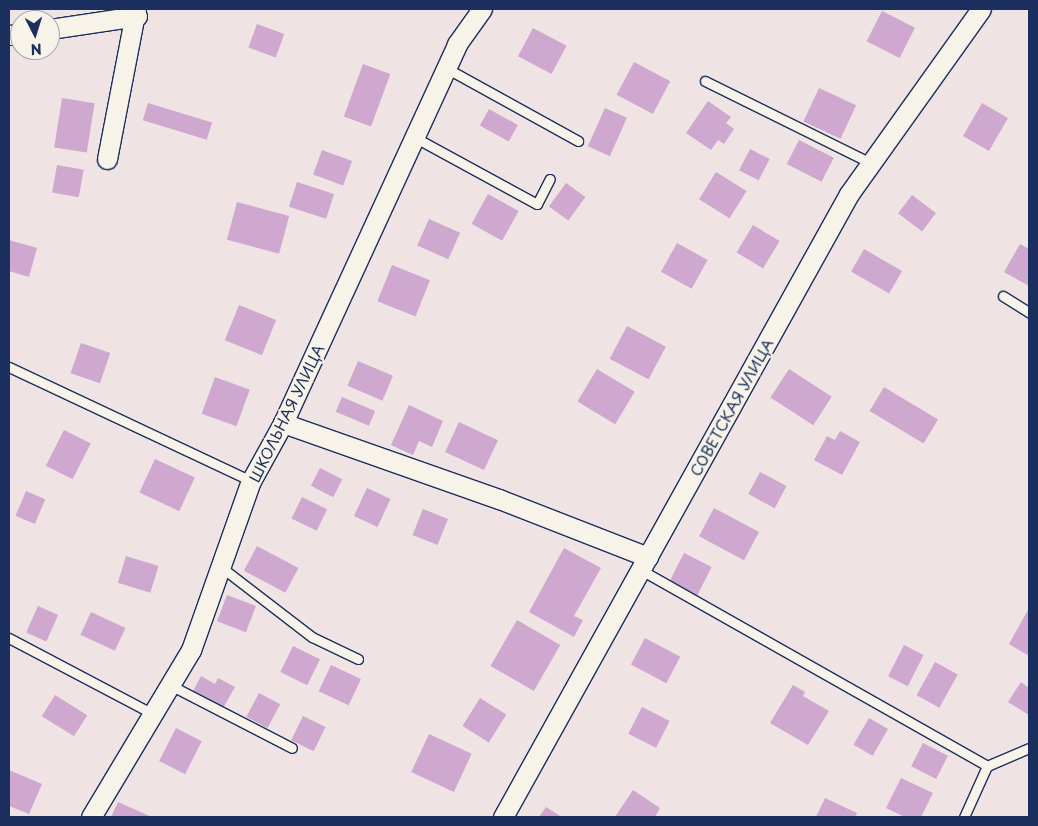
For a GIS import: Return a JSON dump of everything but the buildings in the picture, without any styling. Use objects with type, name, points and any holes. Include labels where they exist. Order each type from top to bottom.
[{"type":"street","name":"ШКОЛЬНАЯ УЛИЦА","points":[[91,817],[191,650],[252,481],[283,423],[457,44],[482,9]]},
{"type":"street","name":"СОВЕТСКАЯ УЛИЦА","points":[[503,817],[849,194],[980,9]]},
{"type":"street","points":[[60,27],[136,13],[107,159]]},
{"type":"street","points":[[283,423],[499,499],[644,564]]},
{"type":"lane","points":[[446,68],[578,141]]},
{"type":"lane","points":[[705,81],[871,163]]},
{"type":"lane","points":[[414,137],[537,204],[550,178]]},
{"type":"lane","points":[[1002,296],[1029,312]]},
{"type":"lane","points":[[9,367],[252,481]]},
{"type":"lane","points":[[644,564],[987,766]]},
{"type":"lane","points":[[221,567],[312,637],[358,659]]},
{"type":"lane","points":[[9,638],[152,714]]},
{"type":"lane","points":[[170,685],[292,748]]},
{"type":"lane","points":[[964,817],[987,766],[1029,748]]}]
